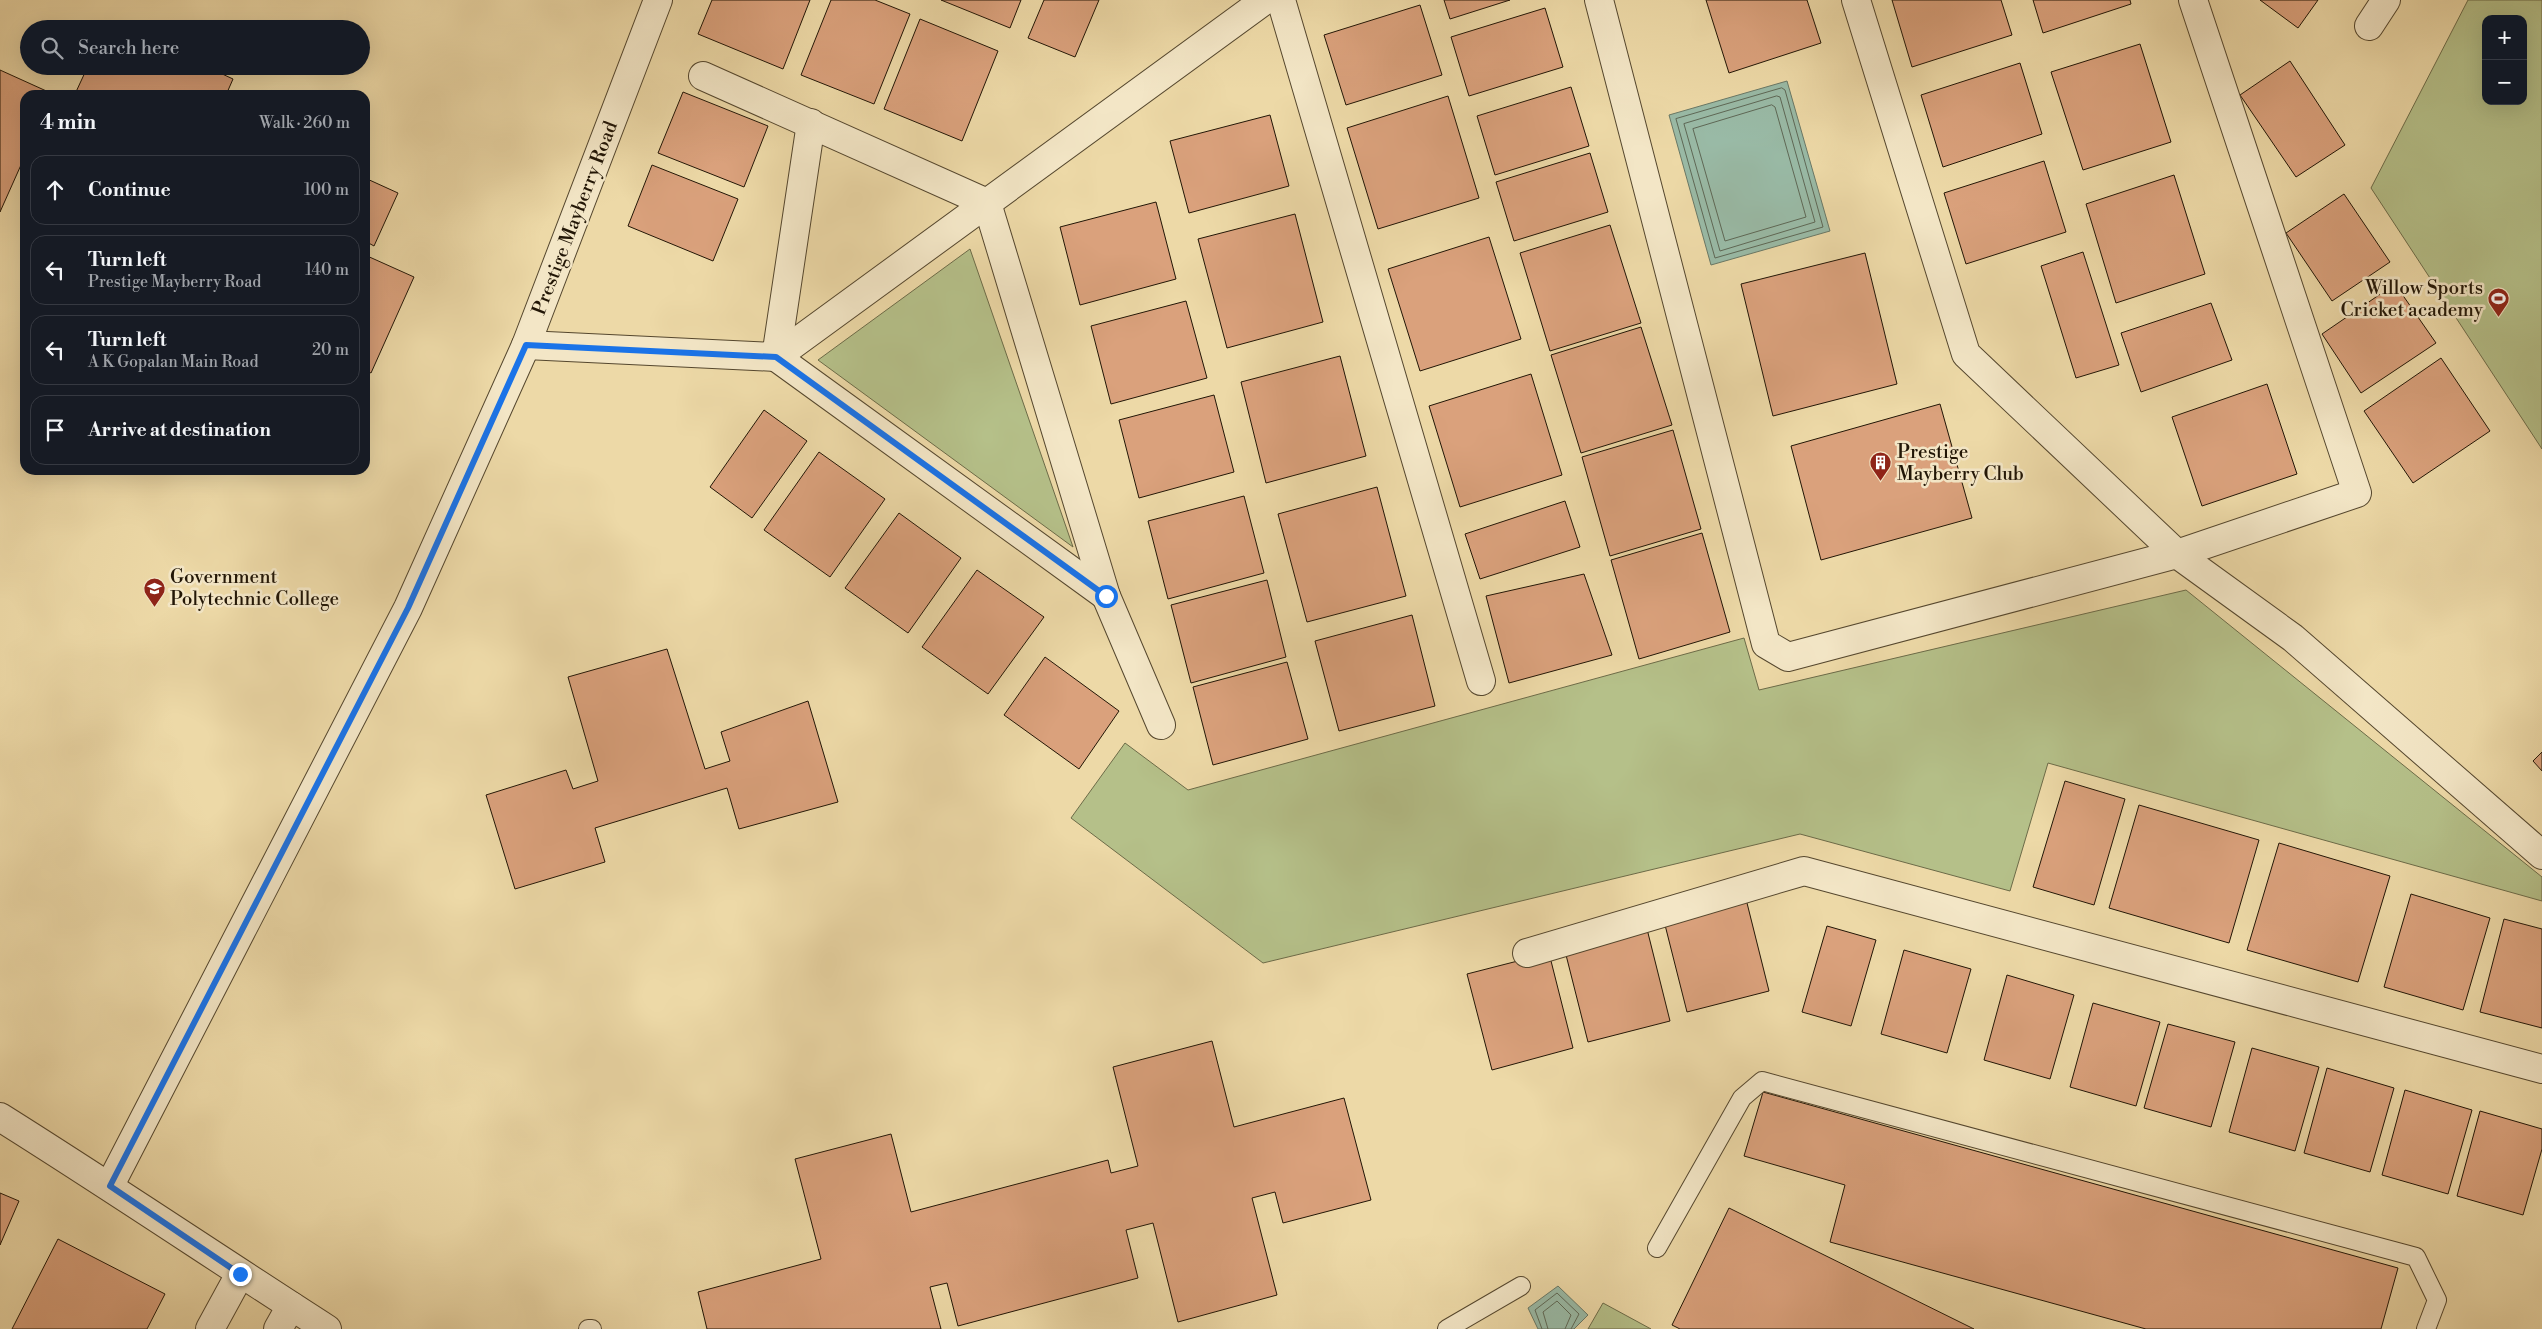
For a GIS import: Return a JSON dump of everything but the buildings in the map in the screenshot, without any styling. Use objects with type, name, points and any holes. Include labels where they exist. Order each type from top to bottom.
[{"type":"street","name":"Prestige Mayberry Road","points":[[110,1186],[408,608],[526,345],[658,0]]},
{"type":"street","points":[[776,357],[1265,0]]},
{"type":"street","points":[[1281,0],[1481,681]]},
{"type":"street","points":[[1599,0],[1766,644],[1788,657],[2176,554],[2357,492],[2193,0]]},
{"type":"street","points":[[1856,0],[1966,354],[2176,554],[2293,638],[2542,855]]},
{"type":"street","points":[[2369,26],[2386,0]]},
{"type":"street","points":[[703,76],[987,203],[1106,596],[1161,725]]},
{"type":"street","points":[[776,357],[811,123]]},
{"type":"street","points":[[526,345],[776,357],[1106,596]]},
{"type":"street","points":[[1527,953],[1804,870],[2542,1069]]},
{"type":"street","points":[[0,1117],[110,1186],[240,1274],[285,1318],[327,1329]]},
{"type":"street","points":[[210,1329],[240,1274]]},
{"type":"lane","points":[[1657,1248],[1742,1098],[1762,1080],[2416,1257],[2437,1300],[2426,1329]]},
{"type":"lane","points":[[1447,1329],[1521,1286]]},
{"type":"green space","name":"Willow Sports Cricket academy","points":[[2468,0],[2542,0],[2542,449],[2371,188]]},
{"type":"green space","points":[[970,249],[1073,547],[818,360]]},
{"type":"green space","points":[[2186,590],[2542,877],[2542,901],[2048,763],[2010,891],[1800,834],[1263,963],[1071,818],[1125,743],[1188,790],[1744,638],[1759,690]]},
{"type":"green space","points":[[1603,1303],[1651,1329],[1588,1329]]},
{"type":"water","points":[[1787,81],[1830,231],[1711,265],[1669,115]]},
{"type":"water","points":[[1558,1286],[1588,1315],[1574,1329],[1538,1329],[1528,1308]]},
{"type":"place","name":"Willow Sports Cricket academy","points":[[2499,318]]},
{"type":"place","name":"Prestige Mayberry Club","points":[[1881,482]]},
{"type":"place","name":"Government Polytechnic College","points":[[154,607]]},
{"type":"route","points":[[240,1274],[110,1186],[408,608],[526,345],[562,345],[776,357],[1106,596]]}]
